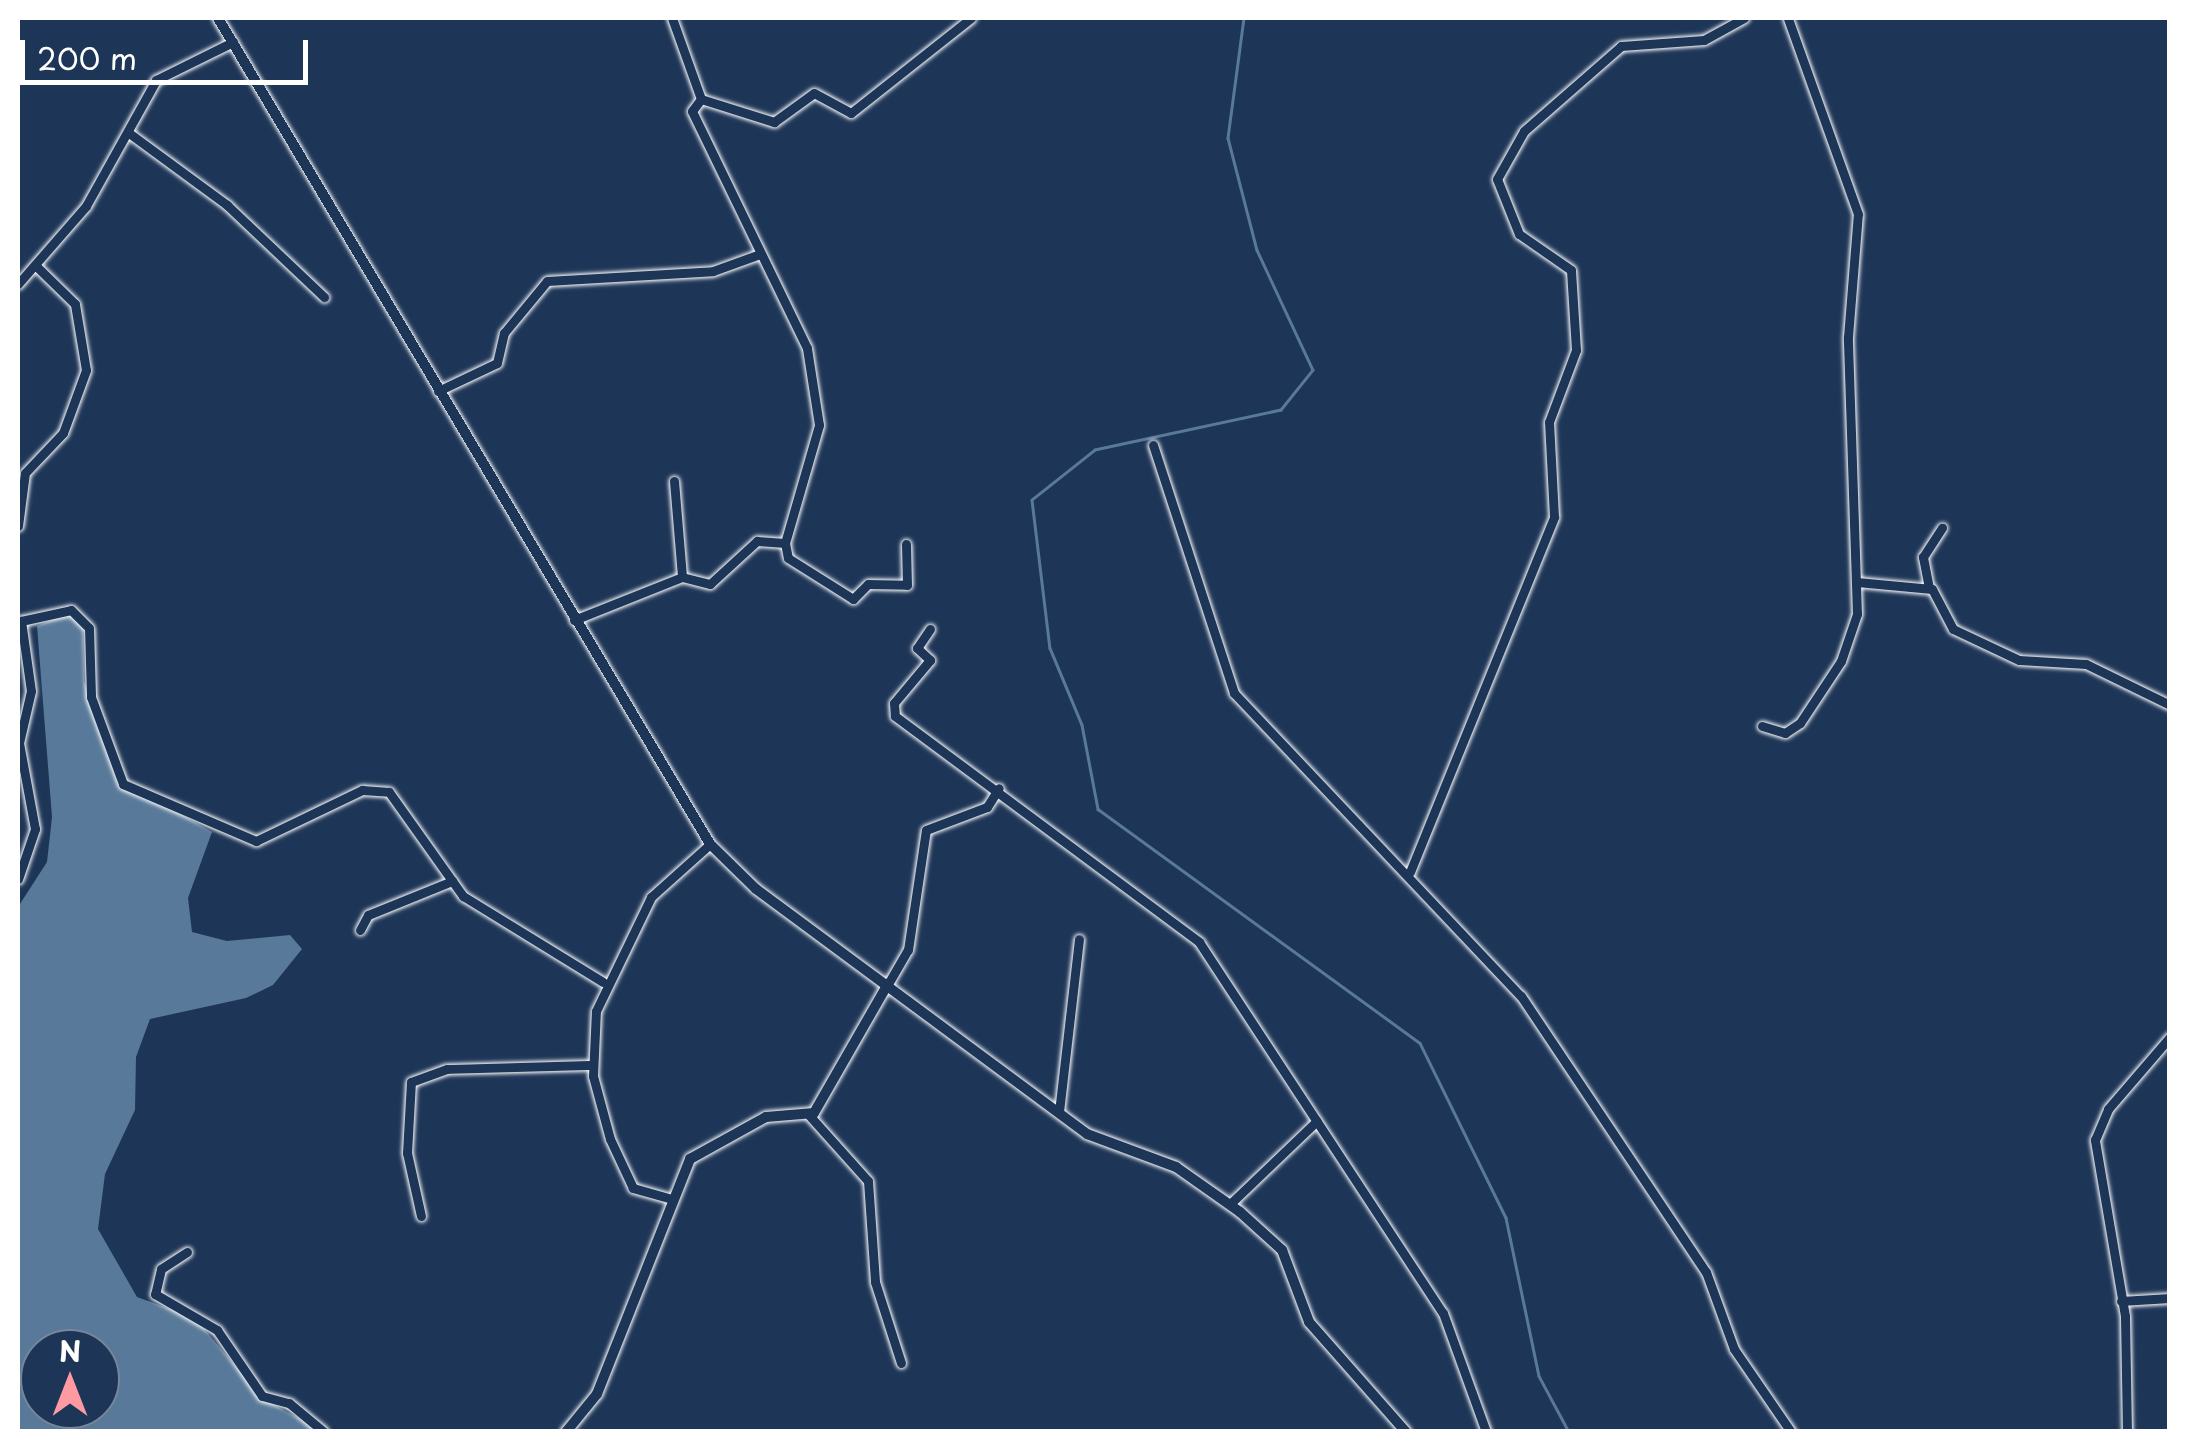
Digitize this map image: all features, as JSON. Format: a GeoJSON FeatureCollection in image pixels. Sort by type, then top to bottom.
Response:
{"type":"FeatureCollection","features":[{"type":"Feature","properties":{"kind":"street"},"geometry":{"type":"LineString","coordinates":[[218,18],[710,844],[756,889],[1059,1112],[1230,1204],[1282,1250],[1304,1315],[1406,1432]]}},
{"type":"Feature","properties":{"kind":"street"},"geometry":{"type":"LineString","coordinates":[[672,18],[701,99],[693,115],[802,334],[819,411],[785,543],[788,558],[853,599],[868,584],[907,585],[906,544]]}},
{"type":"Feature","properties":{"kind":"street"},"geometry":{"type":"LineString","coordinates":[[701,99],[768,122],[814,94],[851,113],[971,18]]}},
{"type":"Feature","properties":{"kind":"street"},"geometry":{"type":"LineString","coordinates":[[1410,872],[1554,517],[1548,422],[1576,350],[1571,270],[1518,234],[1497,179],[1524,132],[1621,46],[1704,40],[1744,18]]}},
{"type":"Feature","properties":{"kind":"street"},"geometry":{"type":"LineString","coordinates":[[1762,726],[1784,733],[1800,723],[1850,644],[1857,582],[1848,337],[1858,214],[1788,18]]}},
{"type":"Feature","properties":{"kind":"street"},"geometry":{"type":"LineString","coordinates":[[18,284],[36,266],[129,133],[161,76],[233,42]]}},
{"type":"Feature","properties":{"kind":"street"},"geometry":{"type":"LineString","coordinates":[[129,133],[228,205],[324,297]]}},
{"type":"Feature","properties":{"kind":"street"},"geometry":{"type":"LineString","coordinates":[[438,391],[497,363],[504,333],[547,282],[713,271],[760,254]]}},
{"type":"Feature","properties":{"kind":"street"},"geometry":{"type":"LineString","coordinates":[[18,526],[25,473],[63,432],[86,370],[75,304],[36,266]]}},
{"type":"Feature","properties":{"kind":"street"},"geometry":{"type":"LineString","coordinates":[[1153,445],[1234,694],[1410,872],[1534,1014],[1697,1257],[1734,1349],[1791,1432]]}},
{"type":"Feature","properties":{"kind":"street"},"geometry":{"type":"LineString","coordinates":[[674,481],[682,577]]}},
{"type":"Feature","properties":{"kind":"street"},"geometry":{"type":"LineString","coordinates":[[1942,528],[1923,557],[1929,588],[1959,632],[2019,660],[2086,664],[2170,705]]}},
{"type":"Feature","properties":{"kind":"street"},"geometry":{"type":"LineString","coordinates":[[574,620],[682,577],[706,586],[752,543],[785,543]]}},
{"type":"Feature","properties":{"kind":"street"},"geometry":{"type":"LineString","coordinates":[[1857,582],[1929,588]]}},
{"type":"Feature","properties":{"kind":"street"},"geometry":{"type":"LineString","coordinates":[[18,879],[35,829],[21,761],[31,690],[21,621],[61,610],[89,628],[92,697],[123,784],[256,841],[362,790],[383,790],[399,800],[452,881],[603,982]]}},
{"type":"Feature","properties":{"kind":"street"},"geometry":{"type":"LineString","coordinates":[[930,629],[918,648],[930,660],[894,703],[895,716],[1186,926],[1442,1312],[1486,1432]]}},
{"type":"Feature","properties":{"kind":"street"},"geometry":{"type":"LineString","coordinates":[[808,1114],[908,950],[926,830],[979,812],[999,788]]}},
{"type":"Feature","properties":{"kind":"street"},"geometry":{"type":"LineString","coordinates":[[672,1199],[627,1180],[592,1065],[603,982],[659,886],[710,844]]}},
{"type":"Feature","properties":{"kind":"street"},"geometry":{"type":"LineString","coordinates":[[360,930],[368,915],[452,881]]}},
{"type":"Feature","properties":{"kind":"street"},"geometry":{"type":"LineString","coordinates":[[1059,1112],[1078,939]]}},
{"type":"Feature","properties":{"kind":"street"},"geometry":{"type":"LineString","coordinates":[[2128,1432],[2121,1301],[2096,1132],[2170,1037]]}},
{"type":"Feature","properties":{"kind":"street"},"geometry":{"type":"LineString","coordinates":[[420,1216],[406,1153],[411,1082],[447,1070],[592,1065]]}},
{"type":"Feature","properties":{"kind":"street"},"geometry":{"type":"LineString","coordinates":[[566,1432],[598,1394],[672,1199],[700,1152],[766,1117],[808,1114]]}},
{"type":"Feature","properties":{"kind":"street"},"geometry":{"type":"LineString","coordinates":[[808,1114],[868,1181],[875,1282],[900,1363]]}},
{"type":"Feature","properties":{"kind":"street"},"geometry":{"type":"LineString","coordinates":[[1230,1204],[1317,1121]]}},
{"type":"Feature","properties":{"kind":"street"},"geometry":{"type":"LineString","coordinates":[[187,1252],[161,1269],[155,1294],[217,1330],[262,1396],[289,1403],[324,1432]]}},
{"type":"Feature","properties":{"kind":"street"},"geometry":{"type":"LineString","coordinates":[[2121,1301],[2170,1298]]}},
{"type":"Feature","properties":{"kind":"water"},"geometry":{"type":"Polygon","coordinates":[[[70,613],[83,624],[84,681],[116,778],[212,832],[188,898],[192,932],[227,941],[290,935],[302,949],[273,985],[246,998],[150,1019],[136,1057],[135,1110],[105,1174],[98,1229],[137,1297],[195,1318],[263,1399],[322,1431],[18,1431],[18,907],[47,862],[52,817],[37,626],[70,613]]]}},
{"type":"Feature","properties":{"kind":"waterway"},"geometry":{"type":"LineString","coordinates":[[1244,18],[1228,138],[1257,250],[1313,370],[1281,410],[1095,450],[1032,500],[1050,648],[1082,725],[1098,809],[1420,1043],[1506,1218],[1539,1376],[1569,1432]]}}]}
